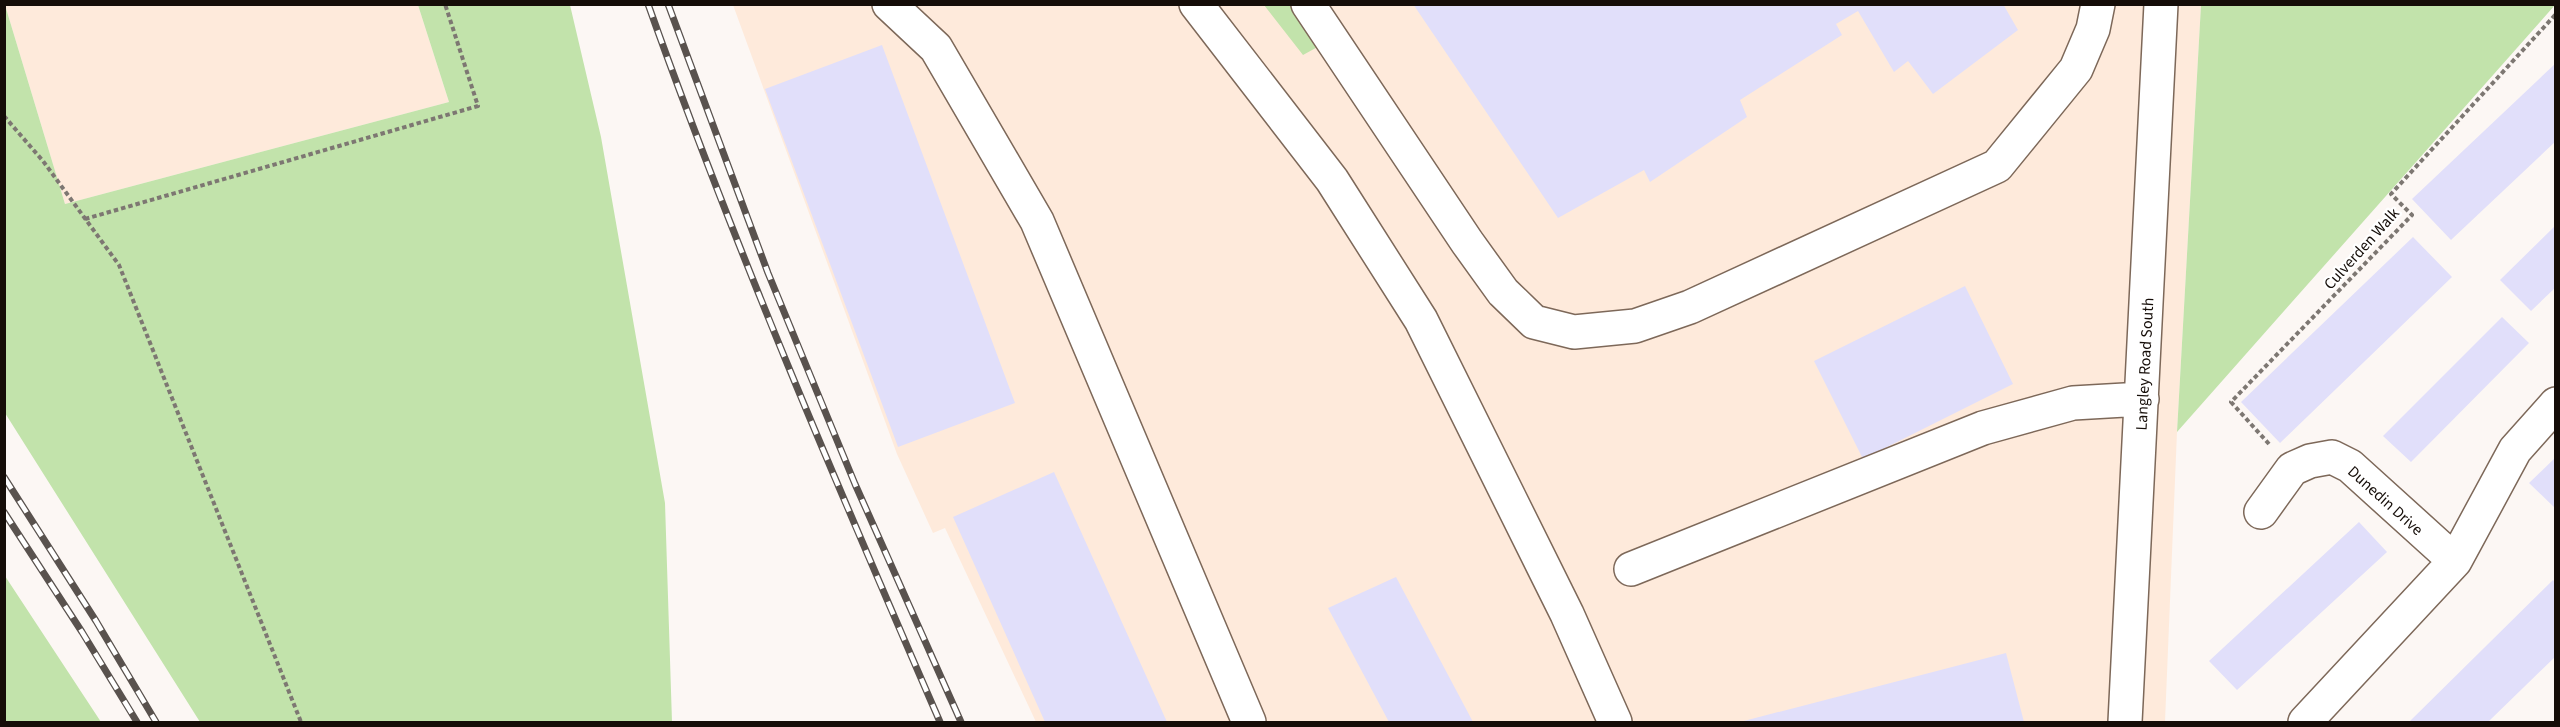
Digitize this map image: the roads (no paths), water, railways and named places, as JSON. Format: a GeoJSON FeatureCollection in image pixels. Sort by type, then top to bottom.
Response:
{"type":"FeatureCollection","features":[{"type":"Feature","properties":{"kind":"street"},"geometry":{"type":"LineString","coordinates":[[889,4],[936,48],[1037,221],[1249,723]]}},
{"type":"Feature","properties":{"kind":"street"},"geometry":{"type":"LineString","coordinates":[[1196,4],[1332,180],[1420,320],[1567,614],[1616,723]]}},
{"type":"Feature","properties":{"kind":"street"},"geometry":{"type":"LineString","coordinates":[[1308,4],[1503,292],[1534,322],[1574,332],[1635,326],[1690,307],[1997,166],[2076,69],[2093,29],[2098,4]]}},
{"type":"Feature","properties":{"kind":"street","name":"Langley Road South"},"geometry":{"type":"LineString","coordinates":[[2125,723],[2161,4]]}},
{"type":"Feature","properties":{"kind":"street"},"geometry":{"type":"LineString","coordinates":[[1631,569],[1983,428],[2073,403],[2142,399]]}},
{"type":"Feature","properties":{"kind":"street"},"geometry":{"type":"LineString","coordinates":[[2305,723],[2455,561],[2515,450],[2556,404]]}},
{"type":"Feature","properties":{"kind":"street","name":"Dunedin Drive"},"geometry":{"type":"LineString","coordinates":[[2261,512],[2292,469],[2310,461],[2332,458],[2350,466],[2455,561]]}},
{"type":"Feature","properties":{"kind":"railway"},"geometry":{"type":"LineString","coordinates":[[648,4],[751,276],[940,722]]}},
{"type":"Feature","properties":{"kind":"railway"},"geometry":{"type":"LineString","coordinates":[[668,4],[768,273],[855,484],[961,722]]}},
{"type":"Feature","properties":{"kind":"railway"},"geometry":{"type":"LineString","coordinates":[[4,477],[96,621],[156,722]]}},
{"type":"Feature","properties":{"kind":"railway"},"geometry":{"type":"LineString","coordinates":[[4,512],[137,722]]}}]}
